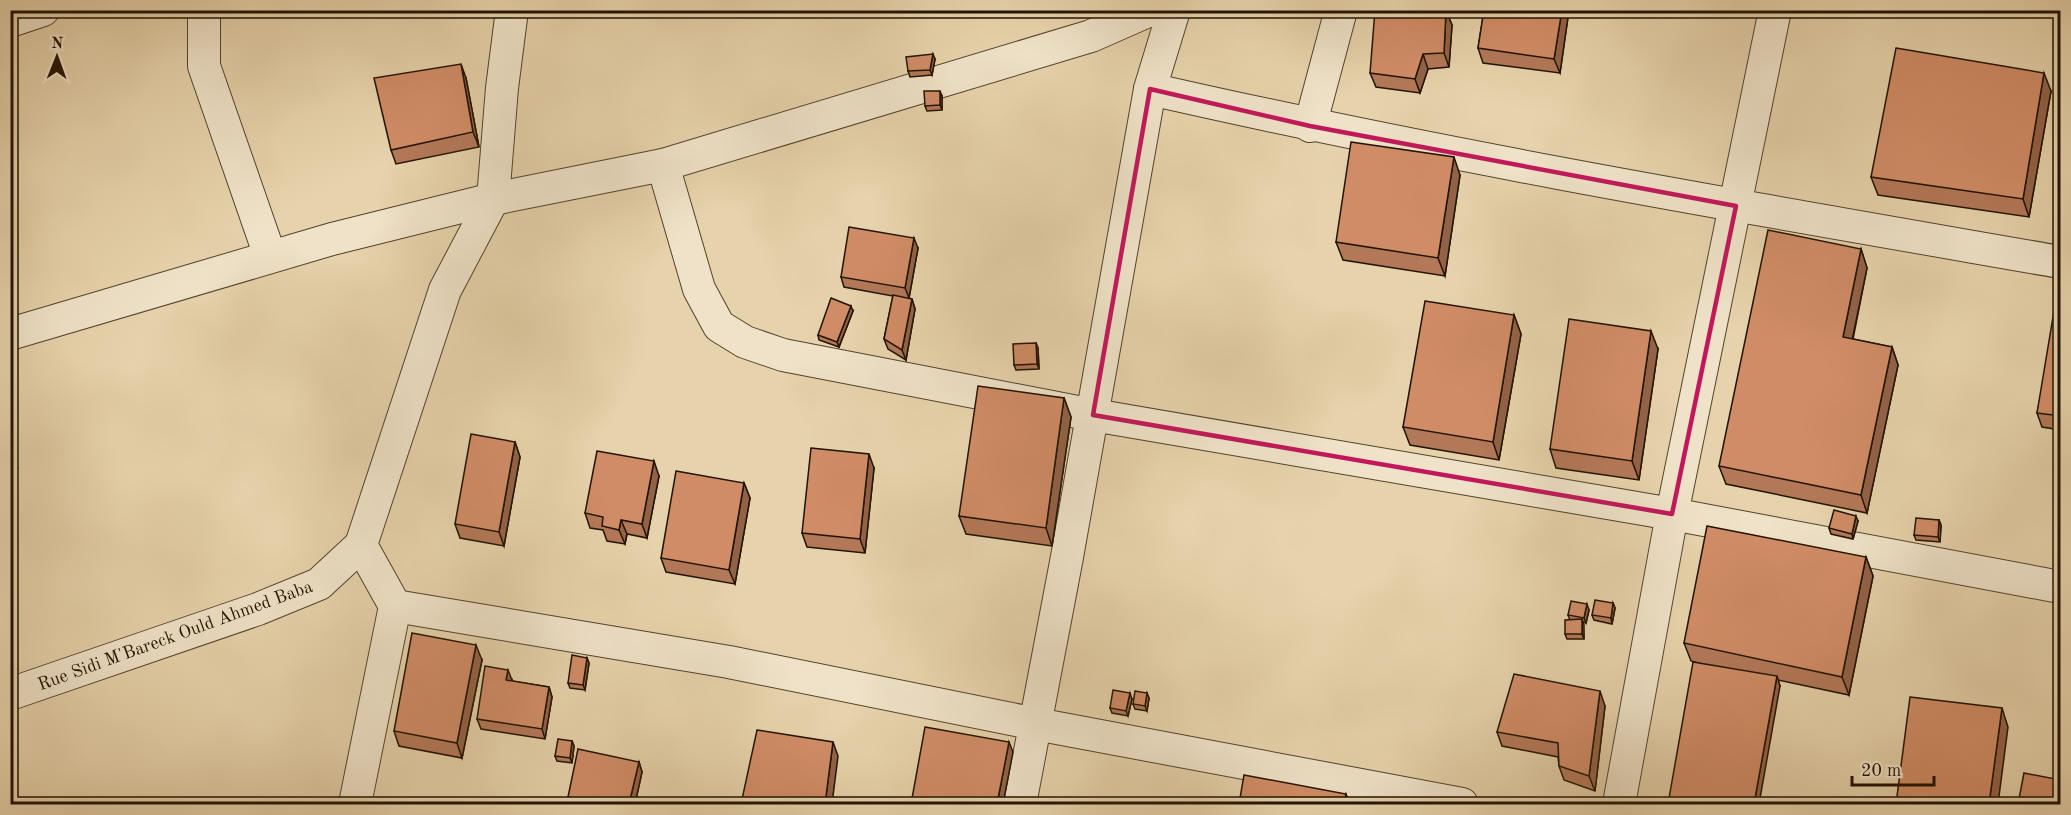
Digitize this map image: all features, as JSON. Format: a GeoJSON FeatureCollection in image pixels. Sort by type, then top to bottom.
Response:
{"type":"FeatureCollection","features":[{"type":"Feature","properties":{"kind":"street"},"geometry":{"type":"LineString","coordinates":[[10,21],[43,10]]}},
{"type":"Feature","properties":{"kind":"street"},"geometry":{"type":"LineString","coordinates":[[204,10],[204,66],[270,256]]}},
{"type":"Feature","properties":{"kind":"street"},"geometry":{"type":"LineString","coordinates":[[355,804],[395,606],[361,545],[445,290],[493,199],[502,88],[512,10]]}},
{"type":"Feature","properties":{"kind":"street"},"geometry":{"type":"LineString","coordinates":[[10,334],[270,256],[493,199],[663,165],[1087,23],[1150,10]]}},
{"type":"Feature","properties":{"kind":"street"},"geometry":{"type":"LineString","coordinates":[[1020,804],[1093,415],[1150,90],[1174,10]]}},
{"type":"Feature","properties":{"kind":"street"},"geometry":{"type":"LineString","coordinates":[[1310,126],[1341,10]]}},
{"type":"Feature","properties":{"kind":"street"},"geometry":{"type":"LineString","coordinates":[[1619,804],[1672,514],[1775,10]]}},
{"type":"Feature","properties":{"kind":"street"},"geometry":{"type":"LineString","coordinates":[[1150,90],[1310,126],[1736,206],[2061,262]]}},
{"type":"Feature","properties":{"kind":"street"},"geometry":{"type":"LineString","coordinates":[[663,165],[699,289],[719,326],[745,342],[783,356],[1093,415],[1672,514],[2061,587]]}},
{"type":"Feature","properties":{"kind":"street","name":"Rue Sidi M'Bareck Ould Ahmed Baba"},"geometry":{"type":"LineString","coordinates":[[10,694],[258,609],[319,584],[361,545]]}},
{"type":"Feature","properties":{"kind":"street"},"geometry":{"type":"LineString","coordinates":[[395,606],[729,662],[1036,724],[1462,804]]}},
{"type":"Feature","properties":{"kind":"highlighted area"},"geometry":{"type":"Polygon","coordinates":[[[1150,89],[1310,126],[1736,206],[1672,514],[1093,415],[1150,89]]]}},
{"type":"Feature","properties":{"kind":"building"},"geometry":{"type":"Polygon","coordinates":[[[1375,10],[1446,11],[1444,53],[1423,54],[1415,79],[1370,73],[1375,10]]]}},
{"type":"Feature","properties":{"kind":"building"},"geometry":{"type":"Polygon","coordinates":[[[1484,10],[1562,10],[1554,59],[1478,48],[1484,10]]]}},
{"type":"Feature","properties":{"kind":"building"},"geometry":{"type":"Polygon","coordinates":[[[1896,48],[2044,73],[2023,199],[1871,177],[1896,48]]]}},
{"type":"Feature","properties":{"kind":"building"},"geometry":{"type":"Polygon","coordinates":[[[933,54],[930,70],[908,71],[906,57],[933,54]]]}},
{"type":"Feature","properties":{"kind":"building"},"geometry":{"type":"Polygon","coordinates":[[[461,64],[473,132],[391,150],[374,78],[461,64]]]}},
{"type":"Feature","properties":{"kind":"building"},"geometry":{"type":"Polygon","coordinates":[[[924,91],[940,91],[940,105],[925,106],[924,91]]]}},
{"type":"Feature","properties":{"kind":"building"},"geometry":{"type":"Polygon","coordinates":[[[1351,142],[1454,157],[1438,258],[1336,242],[1351,142]]]}},
{"type":"Feature","properties":{"kind":"building"},"geometry":{"type":"Polygon","coordinates":[[[849,227],[914,238],[905,288],[841,277],[849,227]]]}},
{"type":"Feature","properties":{"kind":"building"},"geometry":{"type":"Polygon","coordinates":[[[1768,230],[1861,249],[1843,337],[1892,347],[1861,495],[1719,466],[1768,230]]]}},
{"type":"Feature","properties":{"kind":"building"},"geometry":{"type":"Polygon","coordinates":[[[2057,293],[2061,294],[2061,416],[2037,413],[2057,293]]]}},
{"type":"Feature","properties":{"kind":"building"},"geometry":{"type":"Polygon","coordinates":[[[893,295],[912,299],[902,350],[884,339],[893,295]]]}},
{"type":"Feature","properties":{"kind":"building"},"geometry":{"type":"Polygon","coordinates":[[[831,298],[851,306],[837,342],[818,335],[831,298]]]}},
{"type":"Feature","properties":{"kind":"building"},"geometry":{"type":"Polygon","coordinates":[[[1425,301],[1514,315],[1493,442],[1403,427],[1425,301]]]}},
{"type":"Feature","properties":{"kind":"building"},"geometry":{"type":"Polygon","coordinates":[[[1569,319],[1651,331],[1632,461],[1550,449],[1569,319]]]}},
{"type":"Feature","properties":{"kind":"building"},"geometry":{"type":"Polygon","coordinates":[[[1036,343],[1037,364],[1014,365],[1013,344],[1036,343]]]}},
{"type":"Feature","properties":{"kind":"building"},"geometry":{"type":"Polygon","coordinates":[[[978,386],[1064,398],[1046,528],[959,516],[978,386]]]}},
{"type":"Feature","properties":{"kind":"building"},"geometry":{"type":"Polygon","coordinates":[[[471,434],[515,442],[499,532],[455,524],[471,434]]]}},
{"type":"Feature","properties":{"kind":"building"},"geometry":{"type":"Polygon","coordinates":[[[811,448],[869,454],[860,539],[802,533],[811,448]]]}},
{"type":"Feature","properties":{"kind":"building"},"geometry":{"type":"Polygon","coordinates":[[[597,451],[654,461],[642,524],[621,520],[619,530],[602,526],[603,517],[585,513],[597,451]]]}},
{"type":"Feature","properties":{"kind":"building"},"geometry":{"type":"Polygon","coordinates":[[[676,471],[744,483],[729,570],[661,558],[676,471]]]}},
{"type":"Feature","properties":{"kind":"building"},"geometry":{"type":"Polygon","coordinates":[[[1834,510],[1856,516],[1852,534],[1829,528],[1834,510]]]}},
{"type":"Feature","properties":{"kind":"building"},"geometry":{"type":"Polygon","coordinates":[[[1916,518],[1939,520],[1938,537],[1914,535],[1916,518]]]}},
{"type":"Feature","properties":{"kind":"building"},"geometry":{"type":"Polygon","coordinates":[[[1707,526],[1866,557],[1842,677],[1684,643],[1707,526]]]}},
{"type":"Feature","properties":{"kind":"building"},"geometry":{"type":"Polygon","coordinates":[[[1595,600],[1613,603],[1611,618],[1592,615],[1595,600]]]}},
{"type":"Feature","properties":{"kind":"building"},"geometry":{"type":"Polygon","coordinates":[[[1571,601],[1587,604],[1584,618],[1568,615],[1571,601]]]}},
{"type":"Feature","properties":{"kind":"building"},"geometry":{"type":"Polygon","coordinates":[[[1582,619],[1582,634],[1565,634],[1565,620],[1582,619]]]}},
{"type":"Feature","properties":{"kind":"building"},"geometry":{"type":"Polygon","coordinates":[[[412,633],[476,645],[457,743],[394,731],[412,633]]]}},
{"type":"Feature","properties":{"kind":"building"},"geometry":{"type":"Polygon","coordinates":[[[572,655],[587,658],[583,685],[568,683],[572,655]]]}},
{"type":"Feature","properties":{"kind":"building"},"geometry":{"type":"Polygon","coordinates":[[[1693,662],[1777,676],[1754,804],[1668,804],[1693,662]]]}},
{"type":"Feature","properties":{"kind":"building"},"geometry":{"type":"Polygon","coordinates":[[[485,666],[508,670],[506,680],[549,687],[542,729],[477,719],[485,666]]]}},
{"type":"Feature","properties":{"kind":"building"},"geometry":{"type":"Polygon","coordinates":[[[1514,674],[1600,691],[1589,776],[1559,766],[1558,743],[1497,732],[1514,674]]]}},
{"type":"Feature","properties":{"kind":"building"},"geometry":{"type":"Polygon","coordinates":[[[1113,690],[1130,693],[1126,711],[1110,708],[1113,690]]]}},
{"type":"Feature","properties":{"kind":"building"},"geometry":{"type":"Polygon","coordinates":[[[1135,691],[1147,693],[1145,706],[1133,704],[1135,691]]]}},
{"type":"Feature","properties":{"kind":"building"},"geometry":{"type":"Polygon","coordinates":[[[1910,697],[2002,708],[1989,804],[1896,804],[1910,697]]]}},
{"type":"Feature","properties":{"kind":"building"},"geometry":{"type":"Polygon","coordinates":[[[925,727],[1009,742],[997,804],[911,804],[925,727]]]}},
{"type":"Feature","properties":{"kind":"building"},"geometry":{"type":"Polygon","coordinates":[[[757,730],[833,742],[825,804],[741,804],[757,730]]]}},
{"type":"Feature","properties":{"kind":"building"},"geometry":{"type":"Polygon","coordinates":[[[558,739],[572,741],[570,758],[555,756],[558,739]]]}},
{"type":"Feature","properties":{"kind":"building"},"geometry":{"type":"Polygon","coordinates":[[[578,749],[639,762],[629,804],[606,804],[568,797],[578,749]]]}},
{"type":"Feature","properties":{"kind":"building"},"geometry":{"type":"Polygon","coordinates":[[[2024,773],[2061,780],[2061,804],[2018,804],[2024,773]]]}},
{"type":"Feature","properties":{"kind":"building"},"geometry":{"type":"Polygon","coordinates":[[[1244,775],[1346,794],[1344,804],[1239,804],[1244,775]]]}}]}
